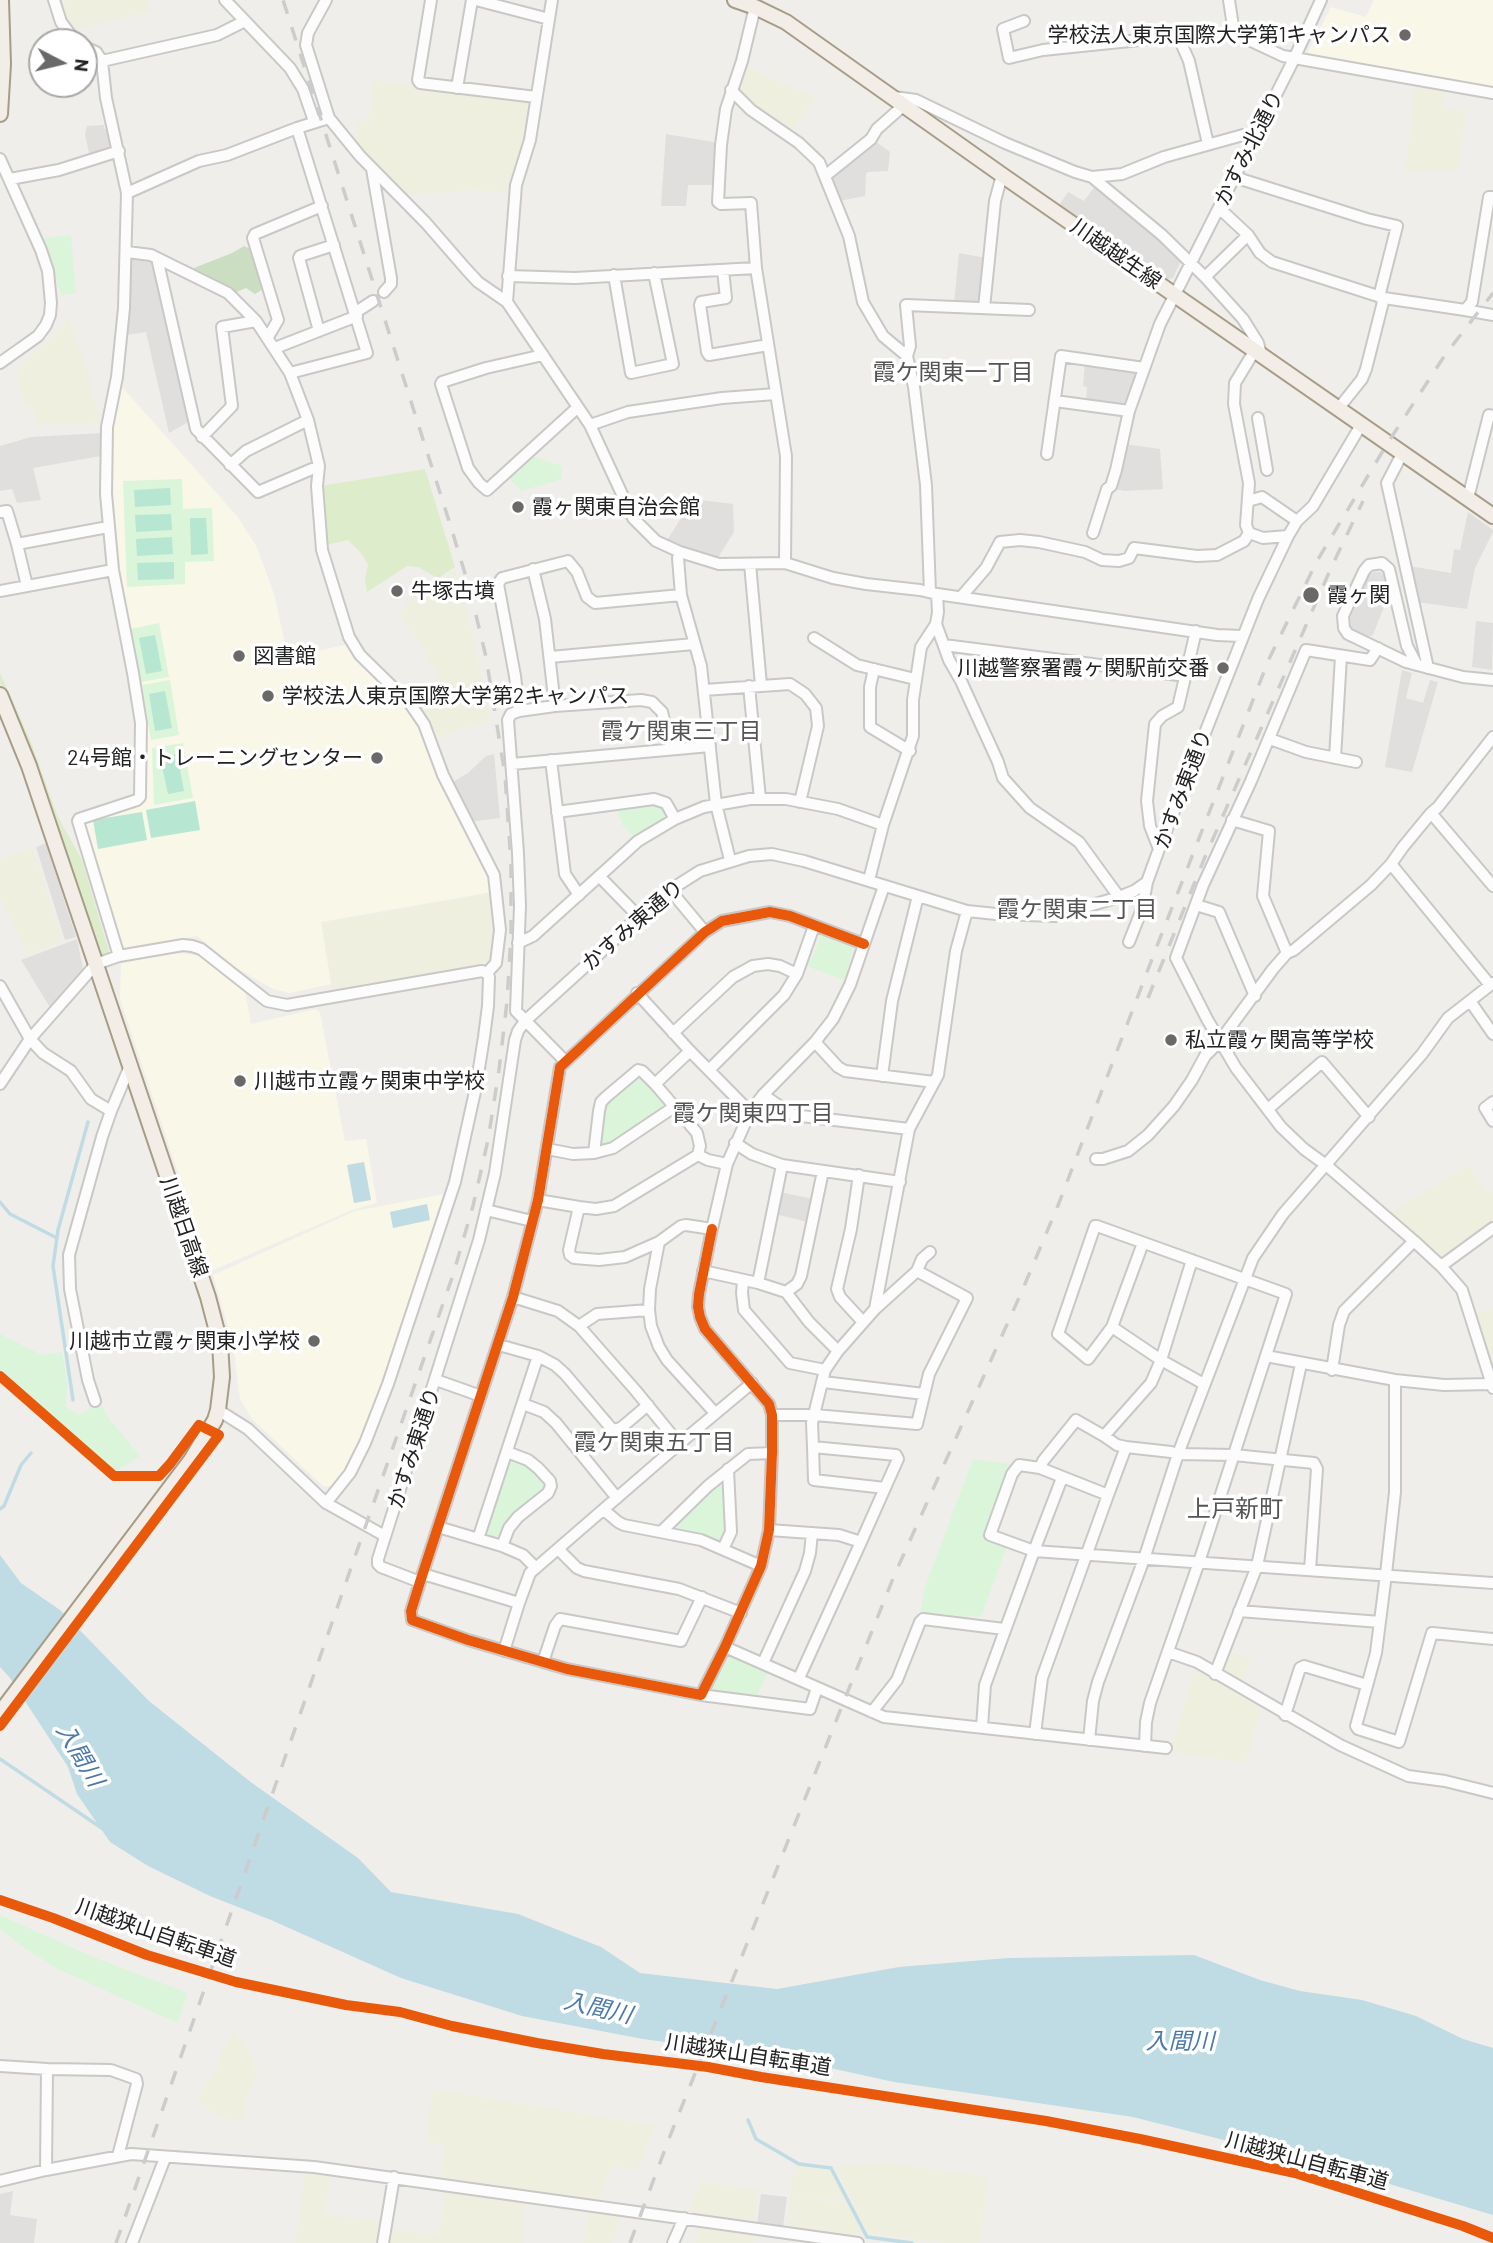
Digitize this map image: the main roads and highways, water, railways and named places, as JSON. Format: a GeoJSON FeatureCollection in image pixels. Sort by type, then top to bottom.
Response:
{"type":"FeatureCollection","features":[{"type":"Feature","properties":{"kind":"main road"},"geometry":{"type":"LineString","coordinates":[[0,114],[3,64],[1,0]]}},
{"type":"Feature","properties":{"kind":"main road","name":"川越越生線"},"geometry":{"type":"LineString","coordinates":[[735,0],[786,22],[1493,516]]}},
{"type":"Feature","properties":{"kind":"main road","name":"川越日高線"},"geometry":{"type":"LineString","coordinates":[[0,695],[29,766],[215,1320],[221,1359],[218,1410],[201,1446],[0,1713]]}},
{"type":"Feature","properties":{"kind":"water"},"geometry":{"type":"Polygon","coordinates":[[[364,1162],[371,1200],[354,1203],[347,1165],[364,1162]]]}},
{"type":"Feature","properties":{"kind":"water"},"geometry":{"type":"Polygon","coordinates":[[[427,1204],[430,1220],[393,1228],[390,1212],[427,1204]]]}},
{"type":"Feature","properties":{"kind":"water","name":"入間川"},"geometry":{"type":"Polygon","coordinates":[[[0,1555],[21,1583],[60,1610],[149,1701],[252,1783],[358,1858],[391,1892],[518,1914],[601,1947],[640,1973],[777,1989],[899,1967],[1008,1958],[1194,1955],[1260,1980],[1300,1991],[1362,2000],[1416,2016],[1463,2039],[1493,2048],[1493,2215],[1346,2171],[1133,2117],[894,2082],[789,2059],[643,2039],[522,2016],[401,1978],[210,1896],[148,1866],[110,1842],[77,1794],[68,1767],[0,1667],[0,1555]]]}},
{"type":"Feature","properties":{"kind":"waterway"},"geometry":{"type":"LineString","coordinates":[[73,1400],[53,1266],[58,1230],[88,1122]]}},
{"type":"Feature","properties":{"kind":"waterway"},"geometry":{"type":"LineString","coordinates":[[0,1202],[10,1214],[57,1238]]}},
{"type":"Feature","properties":{"kind":"waterway"},"geometry":{"type":"LineString","coordinates":[[0,1509],[4,1506],[21,1465],[31,1453]]}},
{"type":"Feature","properties":{"kind":"waterway"},"geometry":{"type":"LineString","coordinates":[[0,1759],[103,1829]]}},
{"type":"Feature","properties":{"kind":"waterway"},"geometry":{"type":"LineString","coordinates":[[748,2120],[756,2139],[799,2164],[831,2168],[867,2237],[912,2243]]}},
{"type":"Feature","properties":{"kind":"railway"},"geometry":{"type":"LineString","coordinates":[[116,2243],[453,1275],[488,1140],[507,1002],[511,864],[505,775],[486,657],[450,524],[283,0]]}},
{"type":"Feature","properties":{"kind":"railway"},"geometry":{"type":"LineString","coordinates":[[630,2243],[670,2136],[894,1576],[1059,1203],[1269,659],[1317,561],[1387,444],[1445,355],[1493,293]]}},
{"type":"Feature","properties":{"kind":"railway"},"geometry":{"type":"LineString","coordinates":[[1148,998],[1205,857],[1363,501]]}},
{"type":"Feature","properties":{"kind":"place","name":"学校法人東京国際大学第1キャンパス"},"geometry":{"type":"Point","coordinates":[1405,35]}},
{"type":"Feature","properties":{"kind":"place","name":"霞ヶ関東自治会館"},"geometry":{"type":"Point","coordinates":[518,507]}},
{"type":"Feature","properties":{"kind":"place","name":"牛塚古墳"},"geometry":{"type":"Point","coordinates":[397,591]}},
{"type":"Feature","properties":{"kind":"place","name":"霞ヶ関"},"geometry":{"type":"Point","coordinates":[1311,595]}},
{"type":"Feature","properties":{"kind":"place","name":"図書館"},"geometry":{"type":"Point","coordinates":[239,656]}},
{"type":"Feature","properties":{"kind":"place","name":"川越警察署霞ヶ関駅前交番"},"geometry":{"type":"Point","coordinates":[1223,668]}},
{"type":"Feature","properties":{"kind":"place","name":"学校法人東京国際大学第2キャンパス"},"geometry":{"type":"Point","coordinates":[268,696]}},
{"type":"Feature","properties":{"kind":"place","name":"24号館・トレーニングセンター"},"geometry":{"type":"Point","coordinates":[377,758]}},
{"type":"Feature","properties":{"kind":"place","name":"私立霞ヶ関高等学校"},"geometry":{"type":"Point","coordinates":[1171,1040]}},
{"type":"Feature","properties":{"kind":"place","name":"川越市立霞ヶ関東中学校"},"geometry":{"type":"Point","coordinates":[240,1081]}},
{"type":"Feature","properties":{"kind":"place","name":"川越市立霞ヶ関東小学校"},"geometry":{"type":"Point","coordinates":[314,1341]}},
{"type":"Feature","properties":{"kind":"district","name":"霞ケ関東一丁目"},"geometry":{"type":"Point","coordinates":[953,372]}},
{"type":"Feature","properties":{"kind":"district","name":"霞ケ関東三丁目"},"geometry":{"type":"Point","coordinates":[681,731]}},
{"type":"Feature","properties":{"kind":"district","name":"霞ケ関東二丁目"},"geometry":{"type":"Point","coordinates":[1077,909]}},
{"type":"Feature","properties":{"kind":"district","name":"霞ケ関東四丁目"},"geometry":{"type":"Point","coordinates":[753,1113]}},
{"type":"Feature","properties":{"kind":"district","name":"霞ケ関東五丁目"},"geometry":{"type":"Point","coordinates":[654,1442]}},
{"type":"Feature","properties":{"kind":"district","name":"上戸新町"},"geometry":{"type":"Point","coordinates":[1235,1509]}}]}
